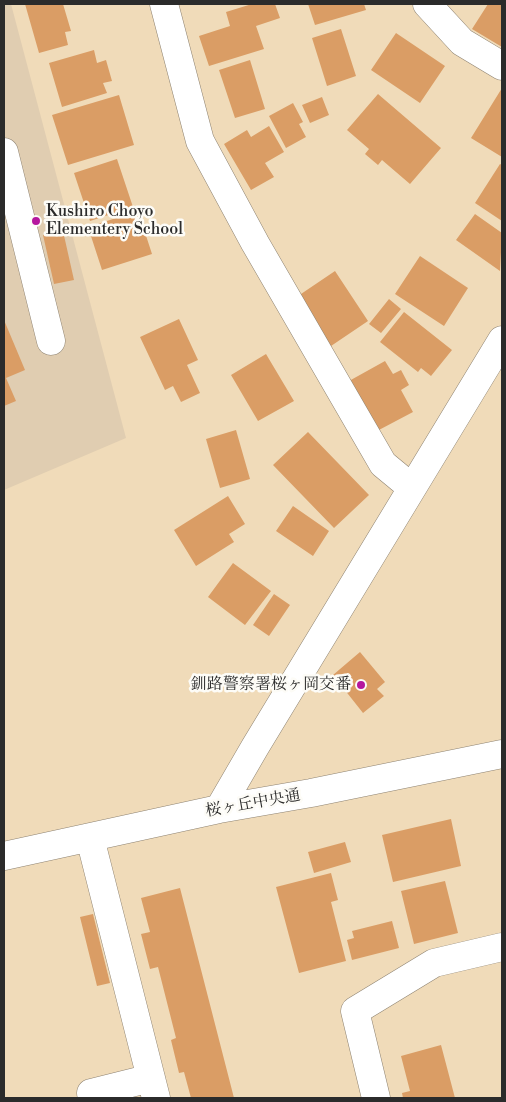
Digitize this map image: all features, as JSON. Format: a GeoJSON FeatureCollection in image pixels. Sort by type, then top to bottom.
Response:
{"type":"FeatureCollection","features":[{"type":"Feature","properties":{"kind":"street"},"geometry":{"type":"LineString","coordinates":[[164,4],[200,141],[255,243],[383,464],[412,488]]}},
{"type":"Feature","properties":{"kind":"street"},"geometry":{"type":"LineString","coordinates":[[427,4],[462,42],[502,66]]}},
{"type":"Feature","properties":{"kind":"street"},"geometry":{"type":"LineString","coordinates":[[4,152],[51,341]]}},
{"type":"Feature","properties":{"kind":"street"},"geometry":{"type":"LineString","coordinates":[[219,809],[502,340]]}},
{"type":"Feature","properties":{"kind":"street","name":"桜ヶ丘中央通"},"geometry":{"type":"LineString","coordinates":[[4,856],[219,809],[310,794],[502,754]]}},
{"type":"Feature","properties":{"kind":"street"},"geometry":{"type":"LineString","coordinates":[[90,838],[153,1088],[92,1093],[93,1098]]}},
{"type":"Feature","properties":{"kind":"street"},"geometry":{"type":"LineString","coordinates":[[376,1098],[355,1011],[434,963],[502,947]]}},
{"type":"Feature","properties":{"kind":"shaded area","name":"Kushiro Choyo Elementery School"},"geometry":{"type":"Polygon","coordinates":[[[4,4],[11,4],[126,438],[4,490],[4,4]]]}},
{"type":"Feature","properties":{"kind":"building"},"geometry":{"type":"Polygon","coordinates":[[[25,4],[63,4],[71,31],[65,32],[68,45],[39,53],[25,4]]]}},
{"type":"Feature","properties":{"kind":"building"},"geometry":{"type":"Polygon","coordinates":[[[252,4],[275,4],[280,18],[256,26],[264,49],[209,66],[199,36],[230,26],[226,12],[252,4]]]}},
{"type":"Feature","properties":{"kind":"building"},"geometry":{"type":"Polygon","coordinates":[[[308,4],[364,4],[366,10],[315,25],[308,4]]]}},
{"type":"Feature","properties":{"kind":"building"},"geometry":{"type":"Polygon","coordinates":[[[488,4],[502,4],[502,47],[472,29],[488,4]]]}},
{"type":"Feature","properties":{"kind":"building"},"geometry":{"type":"Polygon","coordinates":[[[341,29],[356,76],[327,86],[312,38],[341,29]]]}},
{"type":"Feature","properties":{"kind":"building"},"geometry":{"type":"Polygon","coordinates":[[[396,33],[445,66],[420,103],[371,70],[396,33]]]}},
{"type":"Feature","properties":{"kind":"building"},"geometry":{"type":"Polygon","coordinates":[[[94,50],[97,63],[106,60],[112,81],[103,83],[107,93],[62,107],[49,63],[94,50]]]}},
{"type":"Feature","properties":{"kind":"building"},"geometry":{"type":"Polygon","coordinates":[[[250,60],[265,109],[235,118],[219,70],[250,60]]]}},
{"type":"Feature","properties":{"kind":"building"},"geometry":{"type":"Polygon","coordinates":[[[502,88],[502,157],[471,138],[502,88]]]}},
{"type":"Feature","properties":{"kind":"building"},"geometry":{"type":"Polygon","coordinates":[[[378,94],[441,148],[410,184],[382,160],[378,165],[365,154],[369,149],[347,130],[378,94]]]}},
{"type":"Feature","properties":{"kind":"building"},"geometry":{"type":"Polygon","coordinates":[[[119,95],[134,145],[68,165],[52,115],[119,95]]]}},
{"type":"Feature","properties":{"kind":"building"},"geometry":{"type":"Polygon","coordinates":[[[322,97],[329,115],[310,123],[302,105],[322,97]]]}},
{"type":"Feature","properties":{"kind":"building"},"geometry":{"type":"Polygon","coordinates":[[[293,103],[303,122],[299,124],[306,137],[286,148],[269,116],[293,103]]]}},
{"type":"Feature","properties":{"kind":"building"},"geometry":{"type":"Polygon","coordinates":[[[269,126],[284,152],[265,163],[274,177],[251,190],[224,144],[247,130],[251,137],[269,126]]]}},
{"type":"Feature","properties":{"kind":"building"},"geometry":{"type":"Polygon","coordinates":[[[117,159],[133,207],[90,221],[74,173],[117,159]]]}},
{"type":"Feature","properties":{"kind":"building"},"geometry":{"type":"Polygon","coordinates":[[[500,164],[502,165],[502,221],[475,203],[500,164]]]}},
{"type":"Feature","properties":{"kind":"building"},"geometry":{"type":"Polygon","coordinates":[[[138,211],[152,254],[102,270],[88,227],[138,211]]]}},
{"type":"Feature","properties":{"kind":"building"},"geometry":{"type":"Polygon","coordinates":[[[475,214],[502,233],[500,271],[456,240],[475,214]]]}},
{"type":"Feature","properties":{"kind":"building"},"geometry":{"type":"Polygon","coordinates":[[[63,231],[74,280],[54,284],[43,235],[63,231]]]}},
{"type":"Feature","properties":{"kind":"building"},"geometry":{"type":"Polygon","coordinates":[[[420,256],[468,288],[444,326],[395,294],[420,256]]]}},
{"type":"Feature","properties":{"kind":"building"},"geometry":{"type":"Polygon","coordinates":[[[335,271],[368,321],[331,346],[298,296],[335,271]]]}},
{"type":"Feature","properties":{"kind":"building"},"geometry":{"type":"Polygon","coordinates":[[[389,299],[401,309],[381,333],[369,324],[389,299]]]}},
{"type":"Feature","properties":{"kind":"building"},"geometry":{"type":"Polygon","coordinates":[[[404,312],[452,350],[431,376],[421,368],[418,372],[380,342],[404,312]]]}},
{"type":"Feature","properties":{"kind":"building"},"geometry":{"type":"Polygon","coordinates":[[[179,319],[198,360],[187,365],[200,393],[181,402],[173,386],[165,390],[140,337],[179,319]]]}},
{"type":"Feature","properties":{"kind":"building"},"geometry":{"type":"Polygon","coordinates":[[[4,320],[25,370],[6,378],[16,401],[4,406],[4,320]]]}},
{"type":"Feature","properties":{"kind":"building"},"geometry":{"type":"Polygon","coordinates":[[[266,354],[294,401],[258,421],[231,375],[266,354]]]}},
{"type":"Feature","properties":{"kind":"building"},"geometry":{"type":"Polygon","coordinates":[[[385,361],[393,374],[401,370],[409,385],[401,390],[413,412],[377,431],[349,381],[385,361]]]}},
{"type":"Feature","properties":{"kind":"building"},"geometry":{"type":"Polygon","coordinates":[[[236,430],[250,479],[220,488],[206,439],[236,430]]]}},
{"type":"Feature","properties":{"kind":"building"},"geometry":{"type":"Polygon","coordinates":[[[308,432],[369,495],[334,528],[273,465],[308,432]]]}},
{"type":"Feature","properties":{"kind":"building"},"geometry":{"type":"Polygon","coordinates":[[[228,496],[245,524],[229,534],[234,542],[196,566],[174,530],[228,496]]]}},
{"type":"Feature","properties":{"kind":"building"},"geometry":{"type":"Polygon","coordinates":[[[293,506],[329,531],[313,556],[276,531],[293,506]]]}},
{"type":"Feature","properties":{"kind":"building"},"geometry":{"type":"Polygon","coordinates":[[[233,563],[271,591],[245,625],[208,597],[233,563]]]}},
{"type":"Feature","properties":{"kind":"building"},"geometry":{"type":"Polygon","coordinates":[[[274,594],[290,605],[269,636],[253,625],[274,594]]]}},
{"type":"Feature","properties":{"kind":"building","name":"釧路警察署桜ヶ岡交番"},"geometry":{"type":"Polygon","coordinates":[[[360,652],[385,682],[377,689],[384,696],[363,713],[333,675],[360,652]]]}},
{"type":"Feature","properties":{"kind":"building"},"geometry":{"type":"Polygon","coordinates":[[[451,819],[461,866],[393,882],[382,835],[451,819]]]}},
{"type":"Feature","properties":{"kind":"building"},"geometry":{"type":"Polygon","coordinates":[[[345,842],[351,862],[314,873],[308,852],[345,842]]]}},
{"type":"Feature","properties":{"kind":"building"},"geometry":{"type":"Polygon","coordinates":[[[331,873],[338,900],[331,902],[346,961],[299,973],[276,887],[331,873]]]}},
{"type":"Feature","properties":{"kind":"building"},"geometry":{"type":"Polygon","coordinates":[[[445,881],[458,933],[414,944],[401,891],[445,881]]]}},
{"type":"Feature","properties":{"kind":"building"},"geometry":{"type":"Polygon","coordinates":[[[180,888],[234,1098],[191,1098],[184,1072],[179,1073],[171,1040],[176,1038],[158,967],[150,969],[141,934],[150,932],[141,898],[180,888]]]}},
{"type":"Feature","properties":{"kind":"building"},"geometry":{"type":"Polygon","coordinates":[[[93,914],[110,983],[97,986],[80,917],[93,914]]]}},
{"type":"Feature","properties":{"kind":"building"},"geometry":{"type":"Polygon","coordinates":[[[392,921],[399,948],[352,960],[347,940],[354,938],[352,931],[392,921]]]}},
{"type":"Feature","properties":{"kind":"building"},"geometry":{"type":"Polygon","coordinates":[[[441,1045],[455,1098],[403,1098],[402,1093],[410,1091],[401,1056],[441,1045]]]}},
{"type":"Feature","properties":{"kind":"place","name":"Kushiro Choyo Elementery School"},"geometry":{"type":"Point","coordinates":[36,221]}},
{"type":"Feature","properties":{"kind":"place","name":"釧路警察署桜ヶ岡交番"},"geometry":{"type":"Point","coordinates":[361,685]}}]}
